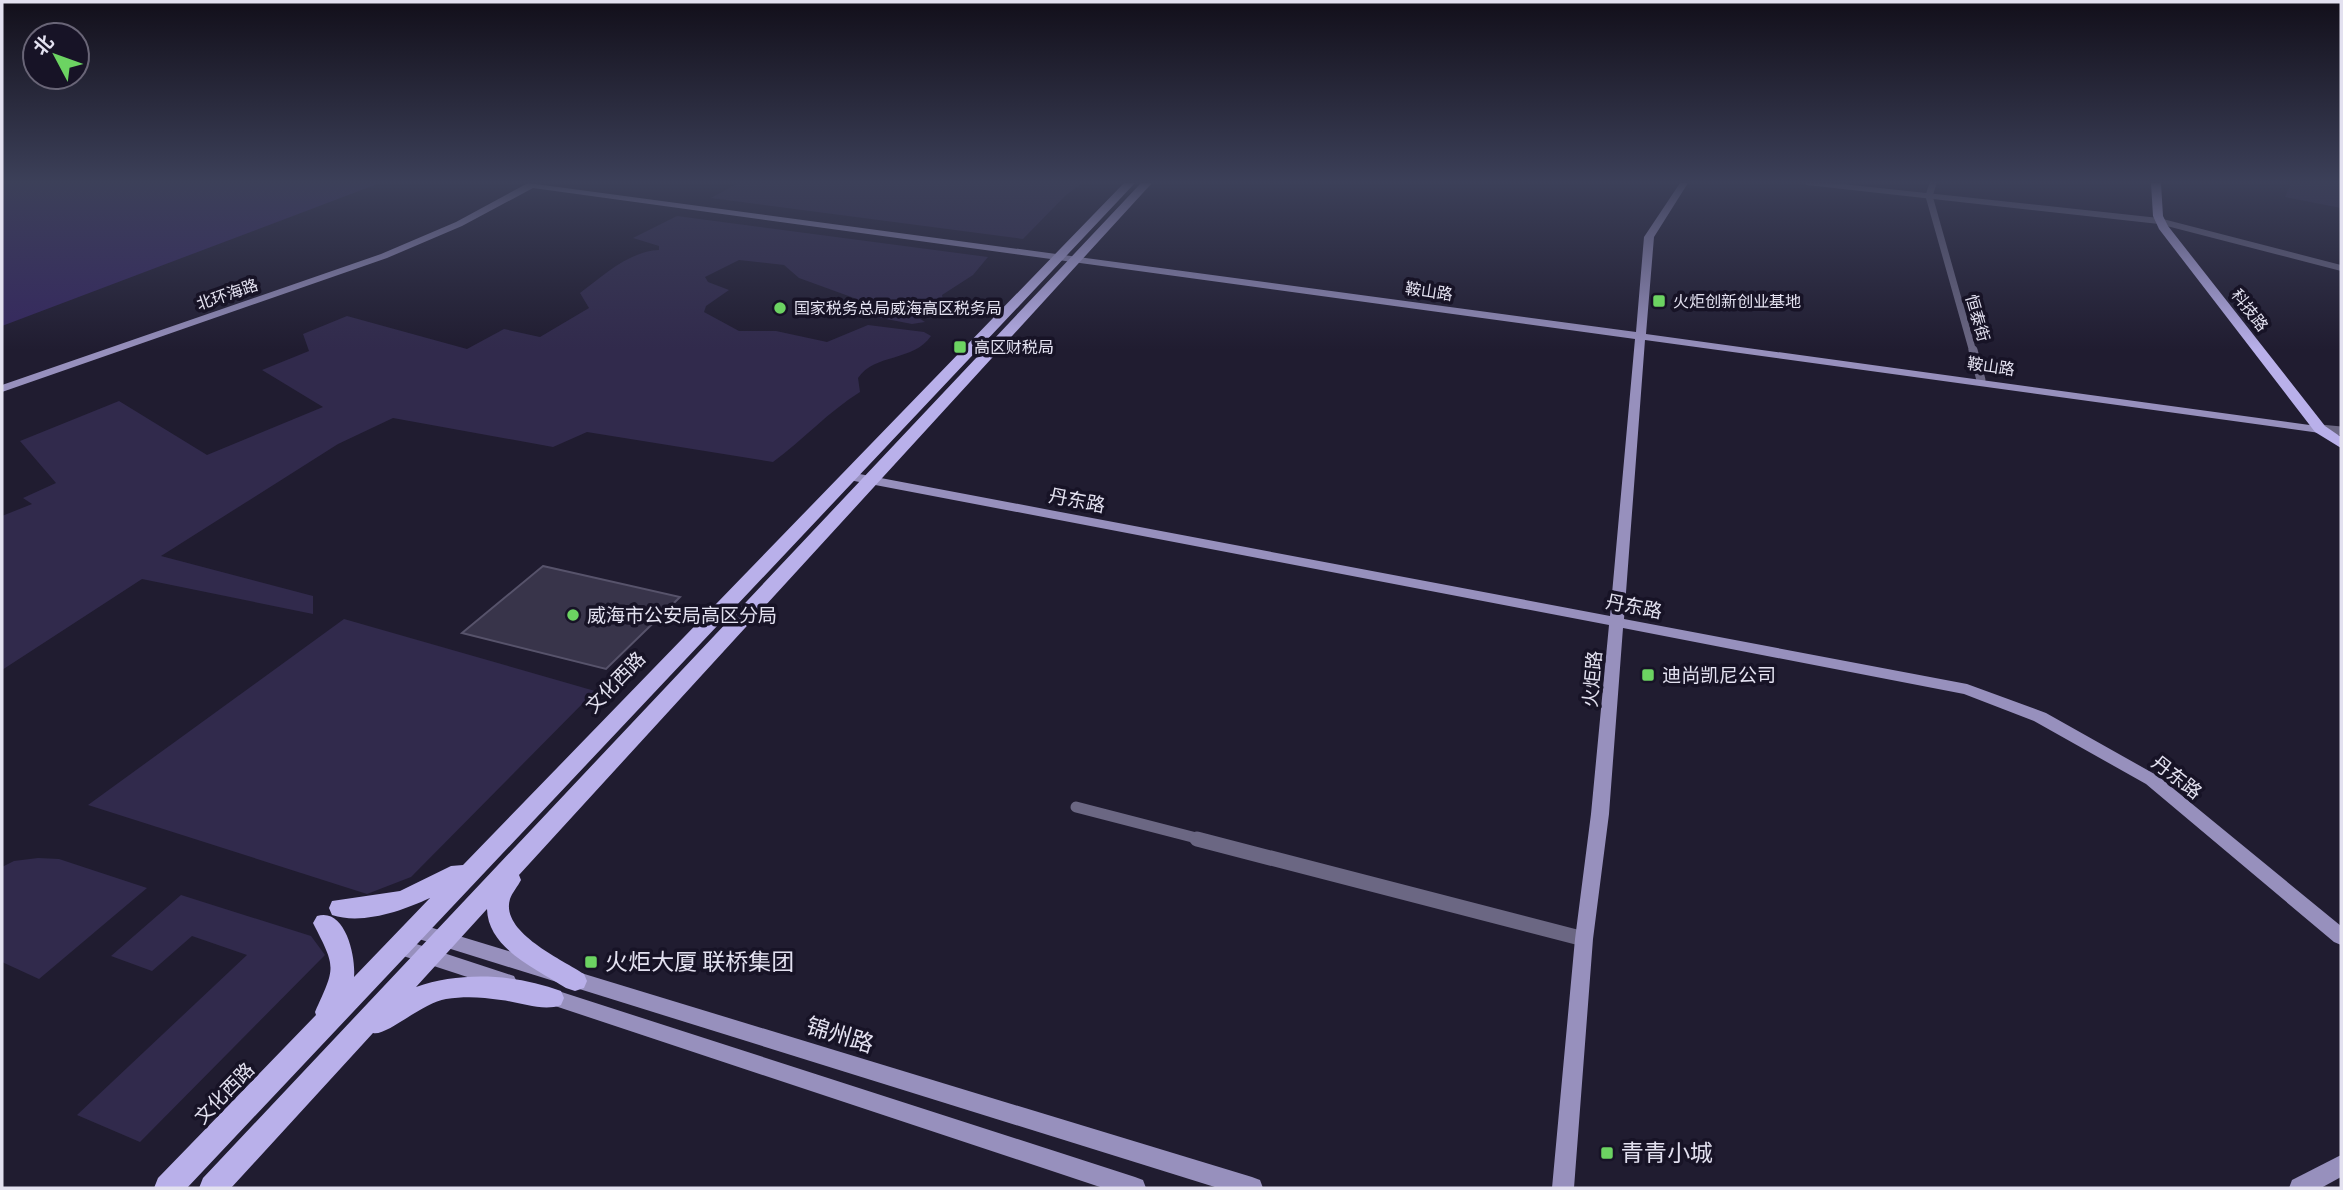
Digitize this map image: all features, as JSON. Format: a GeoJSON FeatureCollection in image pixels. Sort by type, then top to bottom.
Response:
{"type":"FeatureCollection","features":[{"type":"Feature","properties":{"kind":"main road","name":"北环海路"},"geometry":{"type":"LineString","coordinates":[[2,389],[384,256],[425,239]]}},
{"type":"Feature","properties":{"kind":"main road","name":"鞍山路"},"geometry":{"type":"LineString","coordinates":[[926,239],[1980,380],[2320,429]]}},
{"type":"Feature","properties":{"kind":"main road","name":"文化西路"},"geometry":{"type":"LineString","coordinates":[[168,1188],[290,1064],[406,938],[1077,239]]}},
{"type":"Feature","properties":{"kind":"main road"},"geometry":{"type":"LineString","coordinates":[[213,1188],[1097,239]]}},
{"type":"Feature","properties":{"kind":"main road","name":"火炬路"},"geometry":{"type":"LineString","coordinates":[[1563,1188],[1584,939],[1600,814],[1649,239]]}},
{"type":"Feature","properties":{"kind":"main road","name":"科技路"},"geometry":{"type":"LineString","coordinates":[[2173,239],[2320,429],[2341,444]]}},
{"type":"Feature","properties":{"kind":"main road","name":"丹东路"},"geometry":{"type":"LineString","coordinates":[[849,476],[1967,689],[2040,717],[2152,780],[2341,937]]}},
{"type":"Feature","properties":{"kind":"main road"},"geometry":{"type":"LineString","coordinates":[[290,1064],[337,997],[343,979],[341,947],[333,916],[400,901],[427,890],[464,869],[508,832]]}},
{"type":"Feature","properties":{"kind":"main road"},"geometry":{"type":"LineString","coordinates":[[537,841],[498,900],[499,924],[516,943],[575,981]]}},
{"type":"Feature","properties":{"kind":"main road","name":"锦州路"},"geometry":{"type":"LineString","coordinates":[[406,938],[552,998],[1135,1188]]}},
{"type":"Feature","properties":{"kind":"main road","name":"锦州路"},"geometry":{"type":"LineString","coordinates":[[436,949],[575,981],[1252,1188]]}},
{"type":"Feature","properties":{"kind":"main road"},"geometry":{"type":"LineString","coordinates":[[306,1090],[385,1017],[429,990],[474,985],[552,998]]}},
{"type":"Feature","properties":{"kind":"main road"},"geometry":{"type":"LineString","coordinates":[[2301,1188],[2341,1165]]}},
{"type":"Feature","properties":{"kind":"street","name":"恒泰街"},"geometry":{"type":"LineString","coordinates":[[1941,239],[1980,380]]}},
{"type":"Feature","properties":{"kind":"street"},"geometry":{"type":"LineString","coordinates":[[2227,239],[2341,268]]}},
{"type":"Feature","properties":{"kind":"street"},"geometry":{"type":"LineString","coordinates":[[2320,429],[2341,432]]}},
{"type":"Feature","properties":{"kind":"street"},"geometry":{"type":"LineString","coordinates":[[1076,807],[1584,939]]}},
{"type":"Feature","properties":{"kind":"shaded area"},"geometry":{"type":"Polygon","coordinates":[[[2,239],[233,239],[2,326],[2,239]]]}},
{"type":"Feature","properties":{"kind":"shaded area"},"geometry":{"type":"Polygon","coordinates":[[[635,239],[848,239],[988,257],[973,275],[942,295],[943,300],[904,300],[900,306],[925,322],[912,324],[876,317],[854,298],[799,278],[784,265],[739,260],[705,277],[708,282],[729,290],[706,306],[704,312],[739,331],[776,331],[827,342],[868,325],[924,332],[931,336],[914,350],[865,370],[858,378],[860,392],[773,462],[587,432],[553,447],[393,418],[338,444],[161,556],[313,596],[313,614],[142,579],[2,670],[2,516],[32,504],[23,498],[56,483],[20,441],[119,401],[207,455],[323,407],[262,370],[309,351],[303,334],[347,316],[467,349],[504,329],[540,337],[589,308],[580,293],[607,272],[637,255],[659,250],[659,246],[635,239]]]}},
{"type":"Feature","properties":{"kind":"shaded area"},"geometry":{"type":"Polygon","coordinates":[[[344,619],[595,691],[411,877],[367,894],[88,805],[344,619]]]}},
{"type":"Feature","properties":{"kind":"shaded area"},"geometry":{"type":"Polygon","coordinates":[[[59,859],[147,888],[39,979],[2,962],[2,867],[14,861],[59,859]]]}},
{"type":"Feature","properties":{"kind":"shaded area"},"geometry":{"type":"Polygon","coordinates":[[[181,895],[311,936],[325,955],[140,1142],[77,1115],[247,955],[192,936],[152,971],[111,956],[181,895]]]}},
{"type":"Feature","properties":{"kind":"building","name":"威海市公安局高区分局"},"geometry":{"type":"Polygon","coordinates":[[[543,566],[680,597],[606,669],[462,633],[543,566]]]}},
{"type":"Feature","properties":{"kind":"place","name":"火炬创新创业基地"},"geometry":{"type":"Point","coordinates":[1659,301]}},
{"type":"Feature","properties":{"kind":"place","name":"国家税务总局威海高区税务局"},"geometry":{"type":"Point","coordinates":[780,308]}},
{"type":"Feature","properties":{"kind":"place","name":"高区财税局"},"geometry":{"type":"Point","coordinates":[960,347]}},
{"type":"Feature","properties":{"kind":"place","name":"威海市公安局高区分局"},"geometry":{"type":"Point","coordinates":[573,615]}},
{"type":"Feature","properties":{"kind":"place","name":"迪尚凯尼公司"},"geometry":{"type":"Point","coordinates":[1648,675]}},
{"type":"Feature","properties":{"kind":"place","name":"火炬大厦 联桥集团"},"geometry":{"type":"Point","coordinates":[591,962]}},
{"type":"Feature","properties":{"kind":"place","name":"青青小城"},"geometry":{"type":"Point","coordinates":[1607,1153]}}]}
